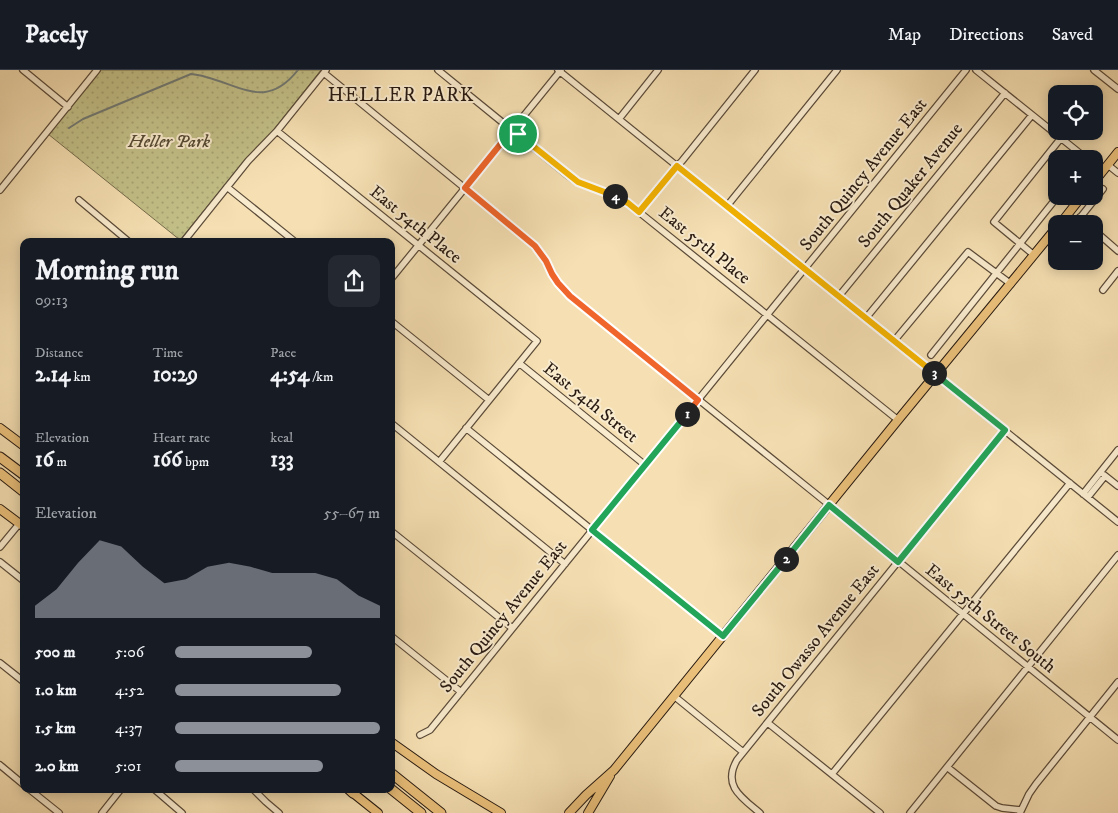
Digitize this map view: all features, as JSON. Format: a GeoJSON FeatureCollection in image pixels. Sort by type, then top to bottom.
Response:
{"type":"FeatureCollection","features":[{"type":"Feature","properties":{"kind":"highway"},"geometry":{"type":"LineString","coordinates":[[0,457],[20,473]]}},
{"type":"Feature","properties":{"kind":"highway"},"geometry":{"type":"LineString","coordinates":[[0,473],[20,489]]}},
{"type":"Feature","properties":{"kind":"highway"},"geometry":{"type":"LineString","coordinates":[[395,776],[441,813]]}},
{"type":"Feature","properties":{"kind":"highway"},"geometry":{"type":"LineString","coordinates":[[395,792],[421,813]]}},
{"type":"Feature","properties":{"kind":"main road"},"geometry":{"type":"LineString","coordinates":[[1103,171],[1118,152]]}},
{"type":"Feature","properties":{"kind":"main road"},"geometry":{"type":"LineString","coordinates":[[1068,215],[1075,205]]}},
{"type":"Feature","properties":{"kind":"main road"},"geometry":{"type":"LineString","coordinates":[[588,813],[614,770],[1048,238]]}},
{"type":"Feature","properties":{"kind":"main road"},"geometry":{"type":"LineString","coordinates":[[0,428],[20,441]]}},
{"type":"Feature","properties":{"kind":"main road"},"geometry":{"type":"LineString","coordinates":[[0,509],[20,524]]}},
{"type":"Feature","properties":{"kind":"main road"},"geometry":{"type":"LineString","coordinates":[[395,745],[436,774],[500,813]]}},
{"type":"Feature","properties":{"kind":"main road"},"geometry":{"type":"LineString","coordinates":[[568,813],[614,770]]}},
{"type":"Feature","properties":{"kind":"main road"},"geometry":{"type":"LineString","coordinates":[[354,793],[378,813]]}},
{"type":"Feature","properties":{"kind":"street"},"geometry":{"type":"LineString","coordinates":[[23,70],[68,106]]}},
{"type":"Feature","properties":{"kind":"street"},"geometry":{"type":"LineString","coordinates":[[0,190],[98,70]]}},
{"type":"Feature","properties":{"kind":"street","name":"East 55th Place"},"geometry":{"type":"LineString","coordinates":[[438,70],[578,182],[616,196],[628,203],[898,420]]}},
{"type":"Feature","properties":{"kind":"street"},"geometry":{"type":"LineString","coordinates":[[395,274],[560,70],[1118,522]]}},
{"type":"Feature","properties":{"kind":"street"},"geometry":{"type":"LineString","coordinates":[[619,119],[658,70]]}},
{"type":"Feature","properties":{"kind":"street"},"geometry":{"type":"LineString","coordinates":[[639,212],[756,70]]}},
{"type":"Feature","properties":{"kind":"street"},"geometry":{"type":"LineString","coordinates":[[727,206],[837,70]]}},
{"type":"Feature","properties":{"kind":"street","name":"South Quincy Avenue East"},"geometry":{"type":"LineString","coordinates":[[420,735],[430,730],[966,70]]}},
{"type":"Feature","properties":{"kind":"street"},"geometry":{"type":"LineString","coordinates":[[976,70],[1048,128]]}},
{"type":"Feature","properties":{"kind":"street"},"geometry":{"type":"LineString","coordinates":[[1094,70],[1118,89]]}},
{"type":"Feature","properties":{"kind":"street"},"geometry":{"type":"LineString","coordinates":[[186,238],[248,161],[277,131],[325,72]]}},
{"type":"Feature","properties":{"kind":"street","name":"East 55th Street South"},"geometry":{"type":"LineString","coordinates":[[325,72],[535,246],[558,283],[570,296],[1118,740]]}},
{"type":"Feature","properties":{"kind":"street","name":"South Quaker Avenue"},"geometry":{"type":"LineString","coordinates":[[839,296],[1004,93]]}},
{"type":"Feature","properties":{"kind":"street"},"geometry":{"type":"LineString","coordinates":[[866,318],[1032,115]]}},
{"type":"Feature","properties":{"kind":"street","name":"East 54th Place"},"geometry":{"type":"LineString","coordinates":[[277,131],[537,341],[519,363]]}},
{"type":"Feature","properties":{"kind":"street"},"geometry":{"type":"LineString","coordinates":[[1034,256],[994,222],[1059,140]]}},
{"type":"Feature","properties":{"kind":"street"},"geometry":{"type":"LineString","coordinates":[[1063,140],[1076,150]]}},
{"type":"Feature","properties":{"kind":"street"},"geometry":{"type":"LineString","coordinates":[[1105,168],[1118,174]]}},
{"type":"Feature","properties":{"kind":"street"},"geometry":{"type":"LineString","coordinates":[[227,187],[290,238]]}},
{"type":"Feature","properties":{"kind":"street"},"geometry":{"type":"LineString","coordinates":[[79,200],[124,238]]}},
{"type":"Feature","properties":{"kind":"street"},"geometry":{"type":"LineString","coordinates":[[931,355],[1051,205]]}},
{"type":"Feature","properties":{"kind":"street"},"geometry":{"type":"LineString","coordinates":[[1083,215],[1090,205]]}},
{"type":"Feature","properties":{"kind":"street"},"geometry":{"type":"LineString","coordinates":[[1070,212],[1073,215]]}},
{"type":"Feature","properties":{"kind":"street"},"geometry":{"type":"LineString","coordinates":[[1103,238],[1118,251]]}},
{"type":"Feature","properties":{"kind":"street"},"geometry":{"type":"LineString","coordinates":[[894,341],[968,252],[1010,284]]}},
{"type":"Feature","properties":{"kind":"street"},"geometry":{"type":"LineString","coordinates":[[1102,290],[1118,271]]}},
{"type":"Feature","properties":{"kind":"street"},"geometry":{"type":"LineString","coordinates":[[395,324],[489,400]]}},
{"type":"Feature","properties":{"kind":"street"},"geometry":{"type":"LineString","coordinates":[[439,462],[519,363]]}},
{"type":"Feature","properties":{"kind":"street","name":"East 54th Street"},"geometry":{"type":"LineString","coordinates":[[519,363],[645,465]]}},
{"type":"Feature","properties":{"kind":"street"},"geometry":{"type":"LineString","coordinates":[[395,426],[565,564]]}},
{"type":"Feature","properties":{"kind":"street"},"geometry":{"type":"LineString","coordinates":[[466,428],[723,636]]}},
{"type":"Feature","properties":{"kind":"street","name":"South Owasso Avenue East"},"geometry":{"type":"LineString","coordinates":[[760,813],[737,793],[732,781],[734,766],[743,752],[1005,430]]}},
{"type":"Feature","properties":{"kind":"street"},"geometry":{"type":"LineString","coordinates":[[1085,496],[1103,474],[1118,450]]}},
{"type":"Feature","properties":{"kind":"street"},"geometry":{"type":"LineString","coordinates":[[1103,474],[1118,486]]}},
{"type":"Feature","properties":{"kind":"street"},"geometry":{"type":"LineString","coordinates":[[832,774],[1070,482]]}},
{"type":"Feature","properties":{"kind":"street"},"geometry":{"type":"LineString","coordinates":[[0,547],[20,527]]}},
{"type":"Feature","properties":{"kind":"street"},"geometry":{"type":"LineString","coordinates":[[395,534],[512,628]]}},
{"type":"Feature","properties":{"kind":"street"},"geometry":{"type":"LineString","coordinates":[[910,813],[1118,555]]}},
{"type":"Feature","properties":{"kind":"street"},"geometry":{"type":"LineString","coordinates":[[0,562],[20,578]]}},
{"type":"Feature","properties":{"kind":"street"},"geometry":{"type":"LineString","coordinates":[[395,639],[461,692]]}},
{"type":"Feature","properties":{"kind":"street"},"geometry":{"type":"LineString","coordinates":[[0,663],[20,679]]}},
{"type":"Feature","properties":{"kind":"street"},"geometry":{"type":"LineString","coordinates":[[947,767],[996,806],[1020,812],[1036,784],[1118,682]]}},
{"type":"Feature","properties":{"kind":"street"},"geometry":{"type":"LineString","coordinates":[[674,696],[743,752]]}},
{"type":"Feature","properties":{"kind":"street"},"geometry":{"type":"LineString","coordinates":[[768,723],[880,813]]}},
{"type":"Feature","properties":{"kind":"street"},"geometry":{"type":"LineString","coordinates":[[0,765],[20,782]]}},
{"type":"Feature","properties":{"kind":"street"},"geometry":{"type":"LineString","coordinates":[[34,793],[59,813]]}},
{"type":"Feature","properties":{"kind":"street"},"geometry":{"type":"LineString","coordinates":[[102,813],[118,793]]}},
{"type":"Feature","properties":{"kind":"street"},"geometry":{"type":"LineString","coordinates":[[159,793],[182,813]]}},
{"type":"Feature","properties":{"kind":"street"},"geometry":{"type":"LineString","coordinates":[[257,793],[279,813]]}},
{"type":"Feature","properties":{"kind":"green space","name":"Heller Park"},"geometry":{"type":"Polygon","coordinates":[[[101,70],[321,70],[267,138],[248,156],[182,238],[178,238],[48,134],[101,70]]]}},
{"type":"Feature","properties":{"kind":"waterway"},"geometry":{"type":"LineString","coordinates":[[69,128],[83,119],[191,74],[204,76],[255,92],[265,92],[276,89],[287,82],[298,70]]}},
{"type":"Feature","properties":{"kind":"district","name":"HELLER PARK"},"geometry":{"type":"Point","coordinates":[401,94]}},
{"type":"Feature","properties":{"kind":"route"},"geometry":{"type":"LineString","coordinates":[[512,130],[518,134],[578,182],[616,196],[639,212],[677,166],[1005,430],[898,562],[829,505],[723,636],[592,530],[698,400],[570,296],[558,283],[535,246],[465,188],[512,130]]}}]}
